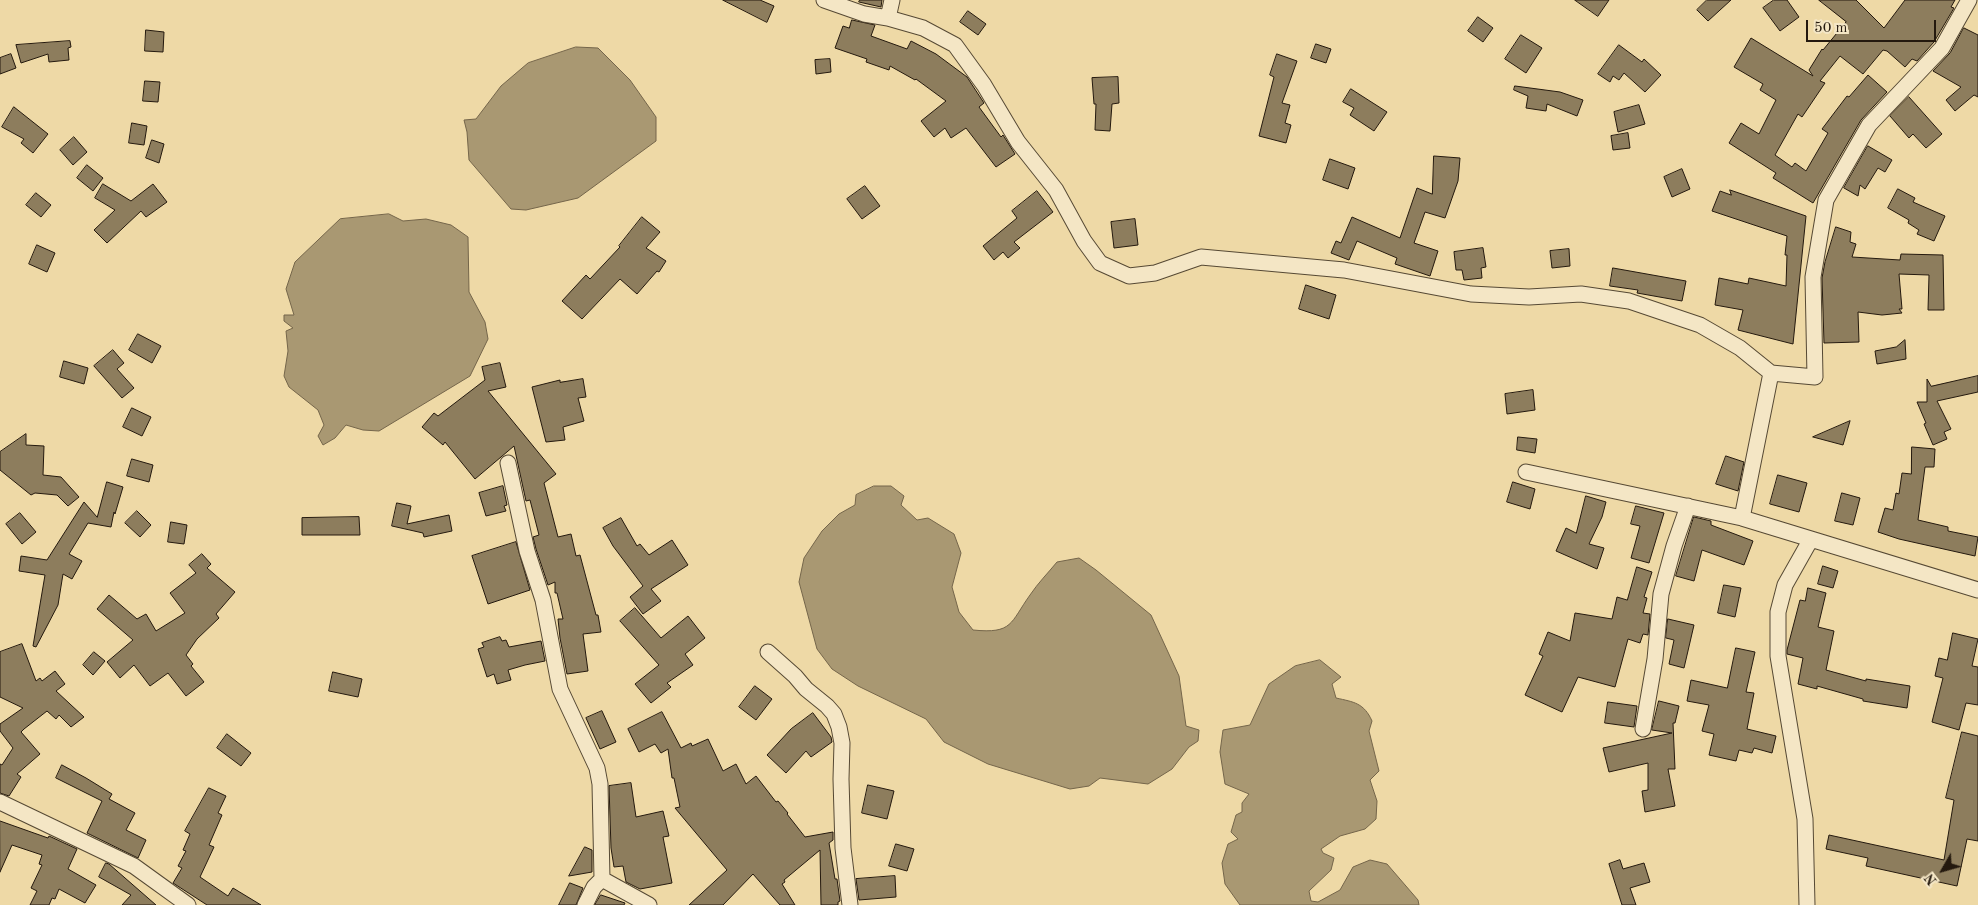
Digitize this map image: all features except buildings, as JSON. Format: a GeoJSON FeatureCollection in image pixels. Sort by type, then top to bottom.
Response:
{"type":"FeatureCollection","features":[{"type":"Feature","properties":{"kind":"street"},"geometry":{"type":"LineString","coordinates":[[824,0],[864,14],[888,18],[923,28],[955,45],[984,84],[1018,142],[1056,190],[1084,241],[1100,263],[1129,276],[1155,274],[1201,257],[1344,270],[1471,294],[1530,297],[1581,294],[1629,301],[1700,325],[1740,348],[1771,373],[1815,377],[1813,277],[1826,200],[1869,126],[1942,48],[1969,0]]}},
{"type":"Feature","properties":{"kind":"street"},"geometry":{"type":"LineString","coordinates":[[888,18],[892,0]]}},
{"type":"Feature","properties":{"kind":"street"},"geometry":{"type":"LineString","coordinates":[[1742,518],[1771,373]]}},
{"type":"Feature","properties":{"kind":"street"},"geometry":{"type":"LineString","coordinates":[[508,463],[527,550],[543,600],[560,689],[598,768],[602,879],[594,887],[585,905]]}},
{"type":"Feature","properties":{"kind":"street"},"geometry":{"type":"LineString","coordinates":[[1526,472],[1742,518],[1978,590]]}},
{"type":"Feature","properties":{"kind":"street"},"geometry":{"type":"LineString","coordinates":[[1642,729],[1655,659],[1661,594],[1674,546],[1688,506]]}},
{"type":"Feature","properties":{"kind":"street"},"geometry":{"type":"LineString","coordinates":[[1807,905],[1805,819],[1778,656],[1778,612],[1785,585],[1811,539]]}},
{"type":"Feature","properties":{"kind":"street"},"geometry":{"type":"LineString","coordinates":[[768,652],[795,676],[806,689],[827,706],[834,714],[839,727],[842,743],[844,848],[850,905]]}},
{"type":"Feature","properties":{"kind":"street"},"geometry":{"type":"LineString","coordinates":[[0,802],[134,866],[188,905]]}},
{"type":"Feature","properties":{"kind":"street"},"geometry":{"type":"LineString","coordinates":[[602,879],[649,905]]}},
{"type":"Feature","properties":{"kind":"shaded area"},"geometry":{"type":"Polygon","coordinates":[[[576,47],[598,48],[630,80],[656,117],[656,141],[578,198],[526,210],[511,209],[469,160],[464,120],[476,119],[501,86],[528,63],[576,47]]]}},
{"type":"Feature","properties":{"kind":"shaded area"},"geometry":{"type":"Polygon","coordinates":[[[389,214],[403,221],[426,219],[451,225],[468,237],[469,292],[485,322],[488,339],[470,376],[379,431],[363,430],[346,425],[335,438],[323,445],[318,436],[324,425],[318,410],[289,387],[284,376],[288,351],[286,331],[293,328],[284,321],[284,315],[294,315],[286,289],[295,262],[340,219],[389,214]]]}},
{"type":"Feature","properties":{"kind":"shaded area"},"geometry":{"type":"Polygon","coordinates":[[[874,486],[891,486],[904,496],[901,505],[917,520],[928,518],[954,534],[961,553],[952,587],[959,612],[973,630],[996,630],[1009,624],[1036,586],[1057,562],[1079,558],[1096,570],[1151,615],[1179,676],[1186,726],[1199,730],[1198,741],[1189,747],[1172,769],[1148,784],[1100,778],[1089,786],[1070,789],[988,764],[944,742],[926,719],[858,686],[832,669],[817,649],[799,582],[804,558],[822,531],[839,514],[855,505],[856,495],[874,486]]]}},
{"type":"Feature","properties":{"kind":"shaded area"},"geometry":{"type":"Polygon","coordinates":[[[1320,660],[1341,677],[1332,684],[1336,698],[1358,704],[1369,715],[1372,721],[1369,731],[1379,771],[1370,780],[1377,801],[1376,819],[1365,829],[1340,836],[1321,849],[1323,853],[1334,858],[1331,870],[1309,891],[1311,901],[1318,902],[1340,890],[1353,867],[1370,860],[1387,864],[1418,900],[1419,905],[1240,905],[1225,884],[1222,863],[1228,844],[1238,839],[1231,832],[1236,815],[1242,812],[1242,803],[1249,794],[1225,784],[1220,752],[1223,730],[1250,725],[1269,684],[1295,666],[1320,660]]]}}]}
